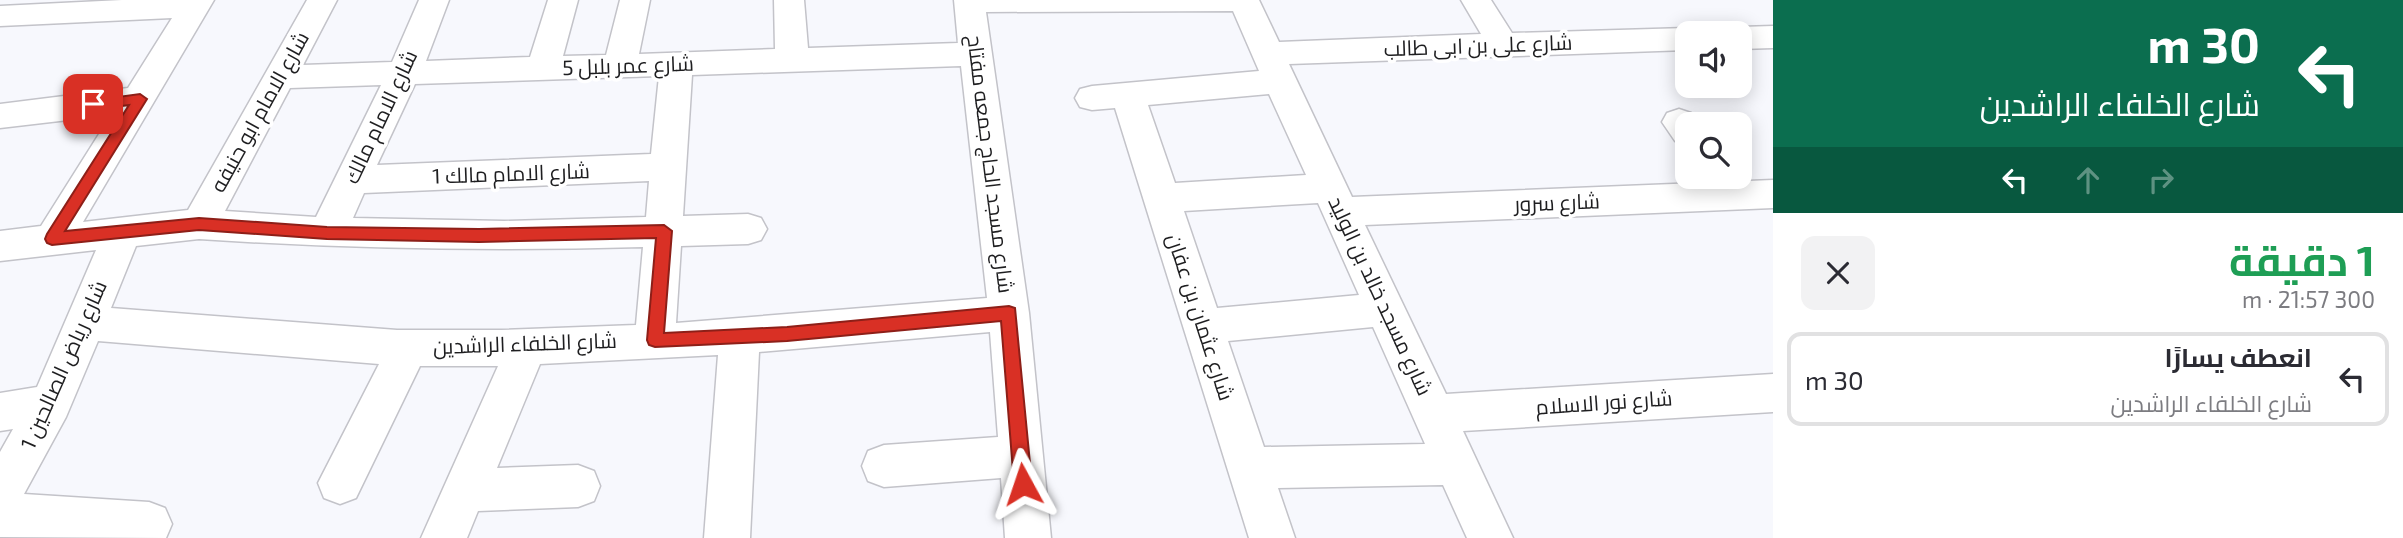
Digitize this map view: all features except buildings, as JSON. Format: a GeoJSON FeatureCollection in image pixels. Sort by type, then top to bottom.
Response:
{"type":"FeatureCollection","features":[{"type":"Feature","properties":{"kind":"street","name":"شارع الامام ابو حنيفه"},"geometry":{"type":"LineString","coordinates":[[199,224],[322,0]]}},
{"type":"Feature","properties":{"kind":"street","name":"شارع الامام مالك"},"geometry":{"type":"LineString","coordinates":[[327,233],[405,71],[434,0]]}},
{"type":"Feature","properties":{"kind":"street"},"geometry":{"type":"LineString","coordinates":[[543,69],[563,0]]}},
{"type":"Feature","properties":{"kind":"street"},"geometry":{"type":"LineString","coordinates":[[621,66],[635,0]]}},
{"type":"Feature","properties":{"kind":"street"},"geometry":{"type":"LineString","coordinates":[[789,0],[792,61]]}},
{"type":"Feature","properties":{"kind":"street"},"geometry":{"type":"LineString","coordinates":[[970,1],[1244,0]]}},
{"type":"Feature","properties":{"kind":"street","name":"شارع مسجد خالد بن الوليد"},"geometry":{"type":"LineString","coordinates":[[1244,0],[1490,538]]}},
{"type":"Feature","properties":{"kind":"street"},"geometry":{"type":"LineString","coordinates":[[1476,0],[1503,44]]}},
{"type":"Feature","properties":{"kind":"street","name":"شارع مسجد الحاج جمعه مفتاح"},"geometry":{"type":"LineString","coordinates":[[970,1],[1009,313],[1028,538]]}},
{"type":"Feature","properties":{"kind":"street"},"geometry":{"type":"LineString","coordinates":[[0,16],[198,3]]}},
{"type":"Feature","properties":{"kind":"street"},"geometry":{"type":"LineString","coordinates":[[52,239],[198,3]]}},
{"type":"Feature","properties":{"kind":"street"},"geometry":{"type":"LineString","coordinates":[[1752,38],[1773,37]]}},
{"type":"Feature","properties":{"kind":"street","name":"شارع على بن ابى طالب"},"geometry":{"type":"LineString","coordinates":[[1274,67],[1503,44],[1675,39]]}},
{"type":"Feature","properties":{"kind":"street","name":"شارع عمر بلبل 5"},"geometry":{"type":"LineString","coordinates":[[280,77],[976,54]]}},
{"type":"Feature","properties":{"kind":"street"},"geometry":{"type":"LineString","coordinates":[[655,340],[676,64]]}},
{"type":"Feature","properties":{"kind":"street","name":"شارع عثمان بن عفان"},"geometry":{"type":"LineString","coordinates":[[1272,538],[1161,198],[1110,97],[1274,67]]}},
{"type":"Feature","properties":{"kind":"street"},"geometry":{"type":"LineString","coordinates":[[0,116],[140,99]]}},
{"type":"Feature","properties":{"kind":"street","name":"شارع الامام مالك 1"},"geometry":{"type":"LineString","coordinates":[[352,180],[670,167]]}},
{"type":"Feature","properties":{"kind":"street","name":"شارع سرور"},"geometry":{"type":"LineString","coordinates":[[1161,198],[1336,200],[1675,188]]}},
{"type":"Feature","properties":{"kind":"street","name":"شارع سرور"},"geometry":{"type":"LineString","coordinates":[[1744,189],[1773,194]]}},
{"type":"Feature","properties":{"kind":"street"},"geometry":{"type":"LineString","coordinates":[[0,246],[199,224],[327,233],[505,236],[748,229]]}},
{"type":"Feature","properties":{"kind":"street","name":"شارع رياض الصالحين 1"},"geometry":{"type":"LineString","coordinates":[[0,494],[51,404],[122,232]]}},
{"type":"Feature","properties":{"kind":"street"},"geometry":{"type":"LineString","coordinates":[[1203,326],[1386,309]]}},
{"type":"Feature","properties":{"kind":"street","name":"شارع الخلفاء الراشدين"},"geometry":{"type":"LineString","coordinates":[[83,323],[356,345],[527,347],[740,336],[1009,313]]}},
{"type":"Feature","properties":{"kind":"street"},"geometry":{"type":"LineString","coordinates":[[727,538],[740,336]]}},
{"type":"Feature","properties":{"kind":"street"},"geometry":{"type":"LineString","coordinates":[[340,483],[409,347]]}},
{"type":"Feature","properties":{"kind":"street"},"geometry":{"type":"LineString","coordinates":[[444,538],[527,347]]}},
{"type":"Feature","properties":{"kind":"street","name":"شارع نور الاسلام"},"geometry":{"type":"LineString","coordinates":[[1435,414],[1773,393]]}},
{"type":"Feature","properties":{"kind":"street"},"geometry":{"type":"LineString","coordinates":[[0,412],[51,404]]}},
{"type":"Feature","properties":{"kind":"street"},"geometry":{"type":"LineString","coordinates":[[884,466],[1021,456]]}},
{"type":"Feature","properties":{"kind":"street"},"geometry":{"type":"LineString","coordinates":[[1249,468],[1457,464]]}},
{"type":"Feature","properties":{"kind":"street"},"geometry":{"type":"LineString","coordinates":[[465,490],[578,486]]}},
{"type":"Feature","properties":{"kind":"street"},"geometry":{"type":"LineString","coordinates":[[0,514],[149,524]]}},
{"type":"Feature","properties":{"kind":"route"},"geometry":{"type":"LineString","coordinates":[[93,104],[140,99],[52,239],[199,224],[327,233],[479,236],[664,231],[655,340],[787,334],[1009,313],[1023,484]]}}]}
